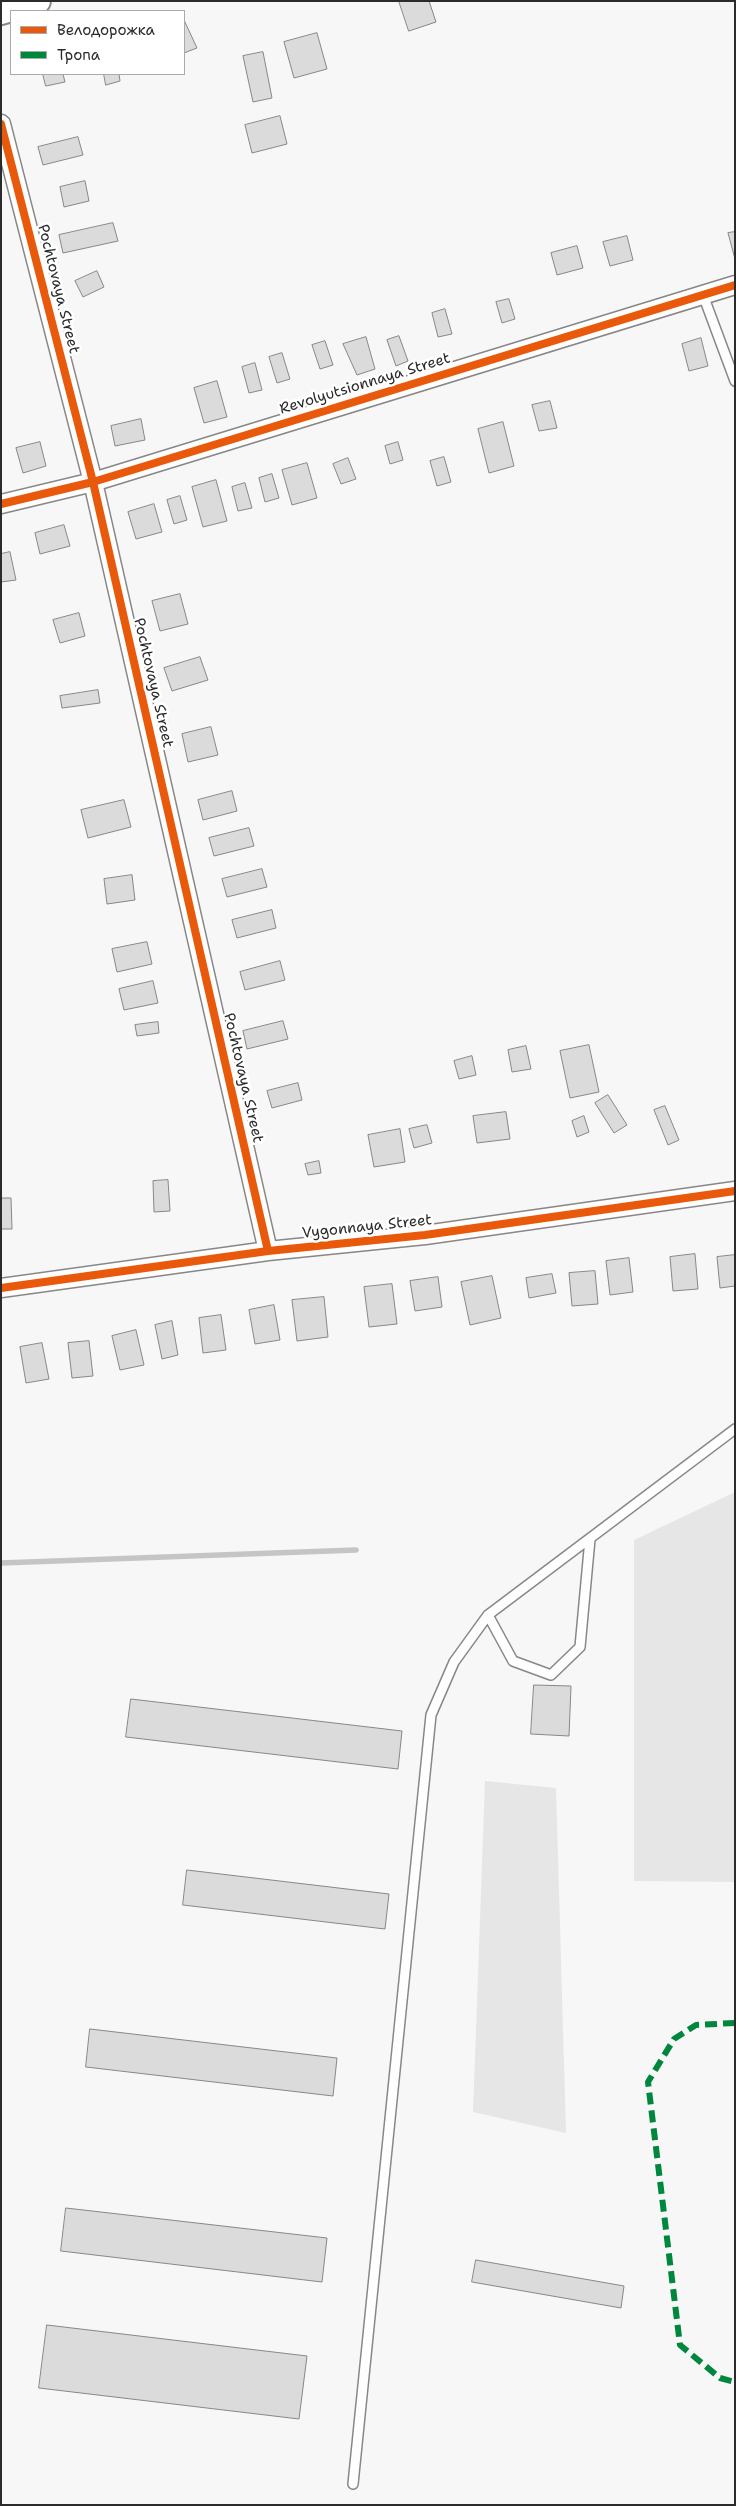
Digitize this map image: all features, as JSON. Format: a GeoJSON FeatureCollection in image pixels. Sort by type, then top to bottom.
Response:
{"type":"FeatureCollection","features":[{"type":"Feature","properties":{"kind":"street"},"geometry":{"type":"LineString","coordinates":[[1,12],[38,1]]}},
{"type":"Feature","properties":{"kind":"street","name":"Pochtovaya Street"},"geometry":{"type":"LineString","coordinates":[[1,124],[93,482],[268,1251]]}},
{"type":"Feature","properties":{"kind":"street","name":"Revolyutsionnaya Street"},"geometry":{"type":"LineString","coordinates":[[1,504],[93,482],[735,285]]}},
{"type":"Feature","properties":{"kind":"street","name":"Vygonnaya Street"},"geometry":{"type":"LineString","coordinates":[[1,1288],[268,1251],[425,1235],[735,1191]]}},
{"type":"Feature","properties":{"kind":"lane"},"geometry":{"type":"LineString","coordinates":[[703,295],[735,381]]}},
{"type":"Feature","properties":{"kind":"lane"},"geometry":{"type":"LineString","coordinates":[[354,2484],[431,1714],[454,1662],[488,1615],[735,1429]]}},
{"type":"Feature","properties":{"kind":"lane"},"geometry":{"type":"LineString","coordinates":[[488,1615],[513,1661],[551,1675],[580,1647],[590,1539]]}},
{"type":"Feature","properties":{"kind":"shaded area"},"geometry":{"type":"Polygon","coordinates":[[[735,1492],[735,1882],[634,1881],[634,1540],[735,1492]]]}},
{"type":"Feature","properties":{"kind":"shaded area"},"geometry":{"type":"Polygon","coordinates":[[[485,1781],[556,1788],[566,2133],[473,2112],[485,1781]]]}},
{"type":"Feature","properties":{"kind":"building"},"geometry":{"type":"Polygon","coordinates":[[[399,1],[429,1],[436,22],[409,31],[399,1]]]}},
{"type":"Feature","properties":{"kind":"building"},"geometry":{"type":"Polygon","coordinates":[[[185,22],[197,48],[185,53],[185,22]]]}},
{"type":"Feature","properties":{"kind":"building"},"geometry":{"type":"Polygon","coordinates":[[[317,33],[327,69],[294,78],[284,42],[317,33]]]}},
{"type":"Feature","properties":{"kind":"building"},"geometry":{"type":"Polygon","coordinates":[[[263,52],[272,98],[253,102],[243,56],[263,52]]]}},
{"type":"Feature","properties":{"kind":"building"},"geometry":{"type":"Polygon","coordinates":[[[43,75],[63,75],[65,82],[46,86],[43,75]]]}},
{"type":"Feature","properties":{"kind":"building"},"geometry":{"type":"Polygon","coordinates":[[[104,75],[119,75],[120,81],[106,85],[104,75]]]}},
{"type":"Feature","properties":{"kind":"building"},"geometry":{"type":"Polygon","coordinates":[[[280,116],[287,144],[252,153],[245,125],[280,116]]]}},
{"type":"Feature","properties":{"kind":"building"},"geometry":{"type":"Polygon","coordinates":[[[78,137],[83,155],[43,165],[38,147],[78,137]]]}},
{"type":"Feature","properties":{"kind":"building"},"geometry":{"type":"Polygon","coordinates":[[[85,181],[89,201],[64,207],[60,187],[85,181]]]}},
{"type":"Feature","properties":{"kind":"building"},"geometry":{"type":"Polygon","coordinates":[[[113,223],[118,241],[63,253],[59,235],[113,223]]]}},
{"type":"Feature","properties":{"kind":"building"},"geometry":{"type":"Polygon","coordinates":[[[735,232],[735,259],[728,233],[735,232]]]}},
{"type":"Feature","properties":{"kind":"building"},"geometry":{"type":"Polygon","coordinates":[[[627,236],[633,260],[610,266],[603,242],[627,236]]]}},
{"type":"Feature","properties":{"kind":"building"},"geometry":{"type":"Polygon","coordinates":[[[577,246],[583,268],[557,275],[551,253],[577,246]]]}},
{"type":"Feature","properties":{"kind":"building"},"geometry":{"type":"Polygon","coordinates":[[[97,271],[104,287],[83,297],[75,281],[97,271]]]}},
{"type":"Feature","properties":{"kind":"building"},"geometry":{"type":"Polygon","coordinates":[[[509,299],[515,319],[502,323],[496,302],[509,299]]]}},
{"type":"Feature","properties":{"kind":"building"},"geometry":{"type":"Polygon","coordinates":[[[445,309],[452,334],[438,337],[432,313],[445,309]]]}},
{"type":"Feature","properties":{"kind":"building"},"geometry":{"type":"Polygon","coordinates":[[[399,336],[408,361],[396,366],[387,340],[399,336]]]}},
{"type":"Feature","properties":{"kind":"building"},"geometry":{"type":"Polygon","coordinates":[[[366,337],[375,369],[357,375],[343,344],[366,337]]]}},
{"type":"Feature","properties":{"kind":"building"},"geometry":{"type":"Polygon","coordinates":[[[701,338],[708,366],[689,371],[682,344],[701,338]]]}},
{"type":"Feature","properties":{"kind":"building"},"geometry":{"type":"Polygon","coordinates":[[[325,341],[333,365],[320,369],[312,345],[325,341]]]}},
{"type":"Feature","properties":{"kind":"building"},"geometry":{"type":"Polygon","coordinates":[[[282,353],[290,379],[277,383],[269,357],[282,353]]]}},
{"type":"Feature","properties":{"kind":"building"},"geometry":{"type":"Polygon","coordinates":[[[255,363],[262,390],[249,393],[242,367],[255,363]]]}},
{"type":"Feature","properties":{"kind":"building"},"geometry":{"type":"Polygon","coordinates":[[[217,381],[227,417],[204,423],[194,388],[217,381]]]}},
{"type":"Feature","properties":{"kind":"building"},"geometry":{"type":"Polygon","coordinates":[[[550,401],[557,428],[539,431],[532,405],[550,401]]]}},
{"type":"Feature","properties":{"kind":"building"},"geometry":{"type":"Polygon","coordinates":[[[141,419],[145,440],[115,446],[111,426],[141,419]]]}},
{"type":"Feature","properties":{"kind":"building"},"geometry":{"type":"Polygon","coordinates":[[[503,422],[514,466],[489,473],[478,429],[503,422]]]}},
{"type":"Feature","properties":{"kind":"building"},"geometry":{"type":"Polygon","coordinates":[[[40,442],[46,466],[23,473],[16,448],[40,442]]]}},
{"type":"Feature","properties":{"kind":"building"},"geometry":{"type":"Polygon","coordinates":[[[398,442],[403,460],[390,464],[385,446],[398,442]]]}},
{"type":"Feature","properties":{"kind":"building"},"geometry":{"type":"Polygon","coordinates":[[[444,457],[451,482],[437,486],[430,461],[444,457]]]}},
{"type":"Feature","properties":{"kind":"building"},"geometry":{"type":"Polygon","coordinates":[[[348,458],[356,479],[341,484],[333,464],[348,458]]]}},
{"type":"Feature","properties":{"kind":"building"},"geometry":{"type":"Polygon","coordinates":[[[307,463],[317,498],[292,505],[282,470],[307,463]]]}},
{"type":"Feature","properties":{"kind":"building"},"geometry":{"type":"Polygon","coordinates":[[[272,474],[279,498],[265,502],[259,478],[272,474]]]}},
{"type":"Feature","properties":{"kind":"building"},"geometry":{"type":"Polygon","coordinates":[[[216,480],[227,521],[203,527],[192,487],[216,480]]]}},
{"type":"Feature","properties":{"kind":"building"},"geometry":{"type":"Polygon","coordinates":[[[245,483],[252,508],[238,511],[232,487],[245,483]]]}},
{"type":"Feature","properties":{"kind":"building"},"geometry":{"type":"Polygon","coordinates":[[[180,496],[187,520],[174,524],[167,500],[180,496]]]}},
{"type":"Feature","properties":{"kind":"building"},"geometry":{"type":"Polygon","coordinates":[[[154,504],[162,532],[136,539],[128,512],[154,504]]]}},
{"type":"Feature","properties":{"kind":"building"},"geometry":{"type":"Polygon","coordinates":[[[64,525],[70,546],[40,554],[35,533],[64,525]]]}},
{"type":"Feature","properties":{"kind":"building"},"geometry":{"type":"Polygon","coordinates":[[[10,552],[16,580],[1,582],[1,554],[10,552]]]}},
{"type":"Feature","properties":{"kind":"building"},"geometry":{"type":"Polygon","coordinates":[[[180,594],[188,624],[160,631],[152,601],[180,594]]]}},
{"type":"Feature","properties":{"kind":"building"},"geometry":{"type":"Polygon","coordinates":[[[79,613],[85,636],[60,643],[53,620],[79,613]]]}},
{"type":"Feature","properties":{"kind":"building"},"geometry":{"type":"Polygon","coordinates":[[[200,657],[208,680],[172,691],[164,668],[200,657]]]}},
{"type":"Feature","properties":{"kind":"building"},"geometry":{"type":"Polygon","coordinates":[[[98,690],[100,703],[62,708],[60,696],[98,690]]]}},
{"type":"Feature","properties":{"kind":"building"},"geometry":{"type":"Polygon","coordinates":[[[211,727],[218,755],[188,762],[182,734],[211,727]]]}},
{"type":"Feature","properties":{"kind":"building"},"geometry":{"type":"Polygon","coordinates":[[[232,791],[237,811],[203,820],[198,800],[232,791]]]}},
{"type":"Feature","properties":{"kind":"building"},"geometry":{"type":"Polygon","coordinates":[[[124,800],[131,827],[88,838],[81,810],[124,800]]]}},
{"type":"Feature","properties":{"kind":"building"},"geometry":{"type":"Polygon","coordinates":[[[249,828],[254,846],[214,856],[209,838],[249,828]]]}},
{"type":"Feature","properties":{"kind":"building"},"geometry":{"type":"Polygon","coordinates":[[[262,869],[267,887],[227,897],[222,879],[262,869]]]}},
{"type":"Feature","properties":{"kind":"building"},"geometry":{"type":"Polygon","coordinates":[[[132,875],[135,900],[107,904],[104,879],[132,875]]]}},
{"type":"Feature","properties":{"kind":"building"},"geometry":{"type":"Polygon","coordinates":[[[272,910],[276,928],[237,938],[232,920],[272,910]]]}},
{"type":"Feature","properties":{"kind":"building"},"geometry":{"type":"Polygon","coordinates":[[[147,942],[152,964],[117,972],[112,949],[147,942]]]}},
{"type":"Feature","properties":{"kind":"building"},"geometry":{"type":"Polygon","coordinates":[[[280,961],[285,980],[245,990],[240,972],[280,961]]]}},
{"type":"Feature","properties":{"kind":"building"},"geometry":{"type":"Polygon","coordinates":[[[153,981],[158,1003],[124,1010],[119,989],[153,981]]]}},
{"type":"Feature","properties":{"kind":"building"},"geometry":{"type":"Polygon","coordinates":[[[283,1021],[288,1039],[247,1049],[243,1031],[283,1021]]]}},
{"type":"Feature","properties":{"kind":"building"},"geometry":{"type":"Polygon","coordinates":[[[158,1022],[159,1033],[137,1036],[135,1025],[158,1022]]]}},
{"type":"Feature","properties":{"kind":"building"},"geometry":{"type":"Polygon","coordinates":[[[589,1045],[599,1092],[570,1098],[560,1051],[589,1045]]]}},
{"type":"Feature","properties":{"kind":"building"},"geometry":{"type":"Polygon","coordinates":[[[526,1046],[531,1069],[512,1072],[508,1050],[526,1046]]]}},
{"type":"Feature","properties":{"kind":"building"},"geometry":{"type":"Polygon","coordinates":[[[472,1056],[476,1075],[459,1079],[454,1061],[472,1056]]]}},
{"type":"Feature","properties":{"kind":"building"},"geometry":{"type":"Polygon","coordinates":[[[298,1083],[302,1100],[272,1108],[267,1091],[298,1083]]]}},
{"type":"Feature","properties":{"kind":"building"},"geometry":{"type":"Polygon","coordinates":[[[608,1095],[627,1125],[614,1133],[595,1103],[608,1095]]]}},
{"type":"Feature","properties":{"kind":"building"},"geometry":{"type":"Polygon","coordinates":[[[665,1106],[679,1140],[668,1145],[654,1110],[665,1106]]]}},
{"type":"Feature","properties":{"kind":"building"},"geometry":{"type":"Polygon","coordinates":[[[506,1112],[510,1139],[477,1143],[473,1116],[506,1112]]]}},
{"type":"Feature","properties":{"kind":"building"},"geometry":{"type":"Polygon","coordinates":[[[584,1116],[589,1132],[577,1137],[572,1121],[584,1116]]]}},
{"type":"Feature","properties":{"kind":"building"},"geometry":{"type":"Polygon","coordinates":[[[427,1125],[432,1143],[414,1148],[409,1129],[427,1125]]]}},
{"type":"Feature","properties":{"kind":"building"},"geometry":{"type":"Polygon","coordinates":[[[400,1129],[405,1162],[374,1167],[368,1135],[400,1129]]]}},
{"type":"Feature","properties":{"kind":"building"},"geometry":{"type":"Polygon","coordinates":[[[319,1161],[321,1173],[308,1175],[305,1164],[319,1161]]]}},
{"type":"Feature","properties":{"kind":"building"},"geometry":{"type":"Polygon","coordinates":[[[168,1180],[170,1211],[154,1212],[153,1181],[168,1180]]]}},
{"type":"Feature","properties":{"kind":"building"},"geometry":{"type":"Polygon","coordinates":[[[1,1198],[11,1198],[12,1229],[1,1229],[1,1198]]]}},
{"type":"Feature","properties":{"kind":"building"},"geometry":{"type":"Polygon","coordinates":[[[695,1254],[698,1289],[673,1291],[670,1257],[695,1254]]]}},
{"type":"Feature","properties":{"kind":"building"},"geometry":{"type":"Polygon","coordinates":[[[735,1255],[735,1286],[720,1288],[717,1257],[735,1255]]]}},
{"type":"Feature","properties":{"kind":"building"},"geometry":{"type":"Polygon","coordinates":[[[629,1258],[633,1292],[610,1295],[606,1261],[629,1258]]]}},
{"type":"Feature","properties":{"kind":"building"},"geometry":{"type":"Polygon","coordinates":[[[595,1271],[598,1304],[572,1306],[569,1273],[595,1271]]]}},
{"type":"Feature","properties":{"kind":"building"},"geometry":{"type":"Polygon","coordinates":[[[552,1274],[556,1293],[529,1298],[526,1278],[552,1274]]]}},
{"type":"Feature","properties":{"kind":"building"},"geometry":{"type":"Polygon","coordinates":[[[492,1276],[501,1318],[470,1325],[461,1282],[492,1276]]]}},
{"type":"Feature","properties":{"kind":"building"},"geometry":{"type":"Polygon","coordinates":[[[438,1277],[442,1307],[415,1311],[410,1281],[438,1277]]]}},
{"type":"Feature","properties":{"kind":"building"},"geometry":{"type":"Polygon","coordinates":[[[392,1284],[397,1324],[369,1327],[364,1287],[392,1284]]]}},
{"type":"Feature","properties":{"kind":"building"},"geometry":{"type":"Polygon","coordinates":[[[324,1297],[328,1337],[297,1341],[292,1300],[324,1297]]]}},
{"type":"Feature","properties":{"kind":"building"},"geometry":{"type":"Polygon","coordinates":[[[274,1305],[280,1340],[255,1344],[249,1310],[274,1305]]]}},
{"type":"Feature","properties":{"kind":"building"},"geometry":{"type":"Polygon","coordinates":[[[221,1315],[226,1350],[203,1353],[199,1318],[221,1315]]]}},
{"type":"Feature","properties":{"kind":"building"},"geometry":{"type":"Polygon","coordinates":[[[172,1321],[178,1355],[162,1359],[155,1325],[172,1321]]]}},
{"type":"Feature","properties":{"kind":"building"},"geometry":{"type":"Polygon","coordinates":[[[136,1330],[144,1365],[120,1370],[112,1336],[136,1330]]]}},
{"type":"Feature","properties":{"kind":"building"},"geometry":{"type":"Polygon","coordinates":[[[89,1341],[93,1376],[72,1378],[68,1343],[89,1341]]]}},
{"type":"Feature","properties":{"kind":"building"},"geometry":{"type":"Polygon","coordinates":[[[42,1343],[49,1379],[26,1383],[20,1347],[42,1343]]]}},
{"type":"Feature","properties":{"kind":"building"},"geometry":{"type":"Polygon","coordinates":[[[534,1685],[571,1686],[569,1736],[531,1734],[534,1685]]]}},
{"type":"Feature","properties":{"kind":"building"},"geometry":{"type":"Polygon","coordinates":[[[131,1699],[402,1731],[398,1769],[126,1737],[131,1699]]]}},
{"type":"Feature","properties":{"kind":"building"},"geometry":{"type":"Polygon","coordinates":[[[187,1870],[389,1894],[385,1929],[183,1905],[187,1870]]]}},
{"type":"Feature","properties":{"kind":"building"},"geometry":{"type":"Polygon","coordinates":[[[90,2029],[337,2058],[333,2096],[86,2067],[90,2029]]]}},
{"type":"Feature","properties":{"kind":"building"},"geometry":{"type":"Polygon","coordinates":[[[66,2208],[327,2238],[322,2282],[61,2251],[66,2208]]]}},
{"type":"Feature","properties":{"kind":"building"},"geometry":{"type":"Polygon","coordinates":[[[476,2260],[624,2286],[621,2308],[472,2282],[476,2260]]]}},
{"type":"Feature","properties":{"kind":"building"},"geometry":{"type":"Polygon","coordinates":[[[47,2325],[307,2356],[299,2419],[39,2388],[47,2325]]]}},
{"type":"Feature","properties":{"kind":"waterway"},"geometry":{"type":"LineString","coordinates":[[1,1563],[356,1550]]}},
{"type":"Feature","properties":{"kind":"marked path"},"geometry":{"type":"LineString","coordinates":[[735,2023],[696,2025],[674,2039],[648,2082],[680,2345],[720,2378],[735,2382]]}},
{"type":"Feature","properties":{"kind":"cycle path"},"geometry":{"type":"LineString","coordinates":[[1,124],[93,482],[268,1251]]}},
{"type":"Feature","properties":{"kind":"cycle path"},"geometry":{"type":"LineString","coordinates":[[1,504],[93,482],[735,285]]}},
{"type":"Feature","properties":{"kind":"cycle path"},"geometry":{"type":"LineString","coordinates":[[1,1288],[268,1251],[425,1235],[735,1191]]}}]}
